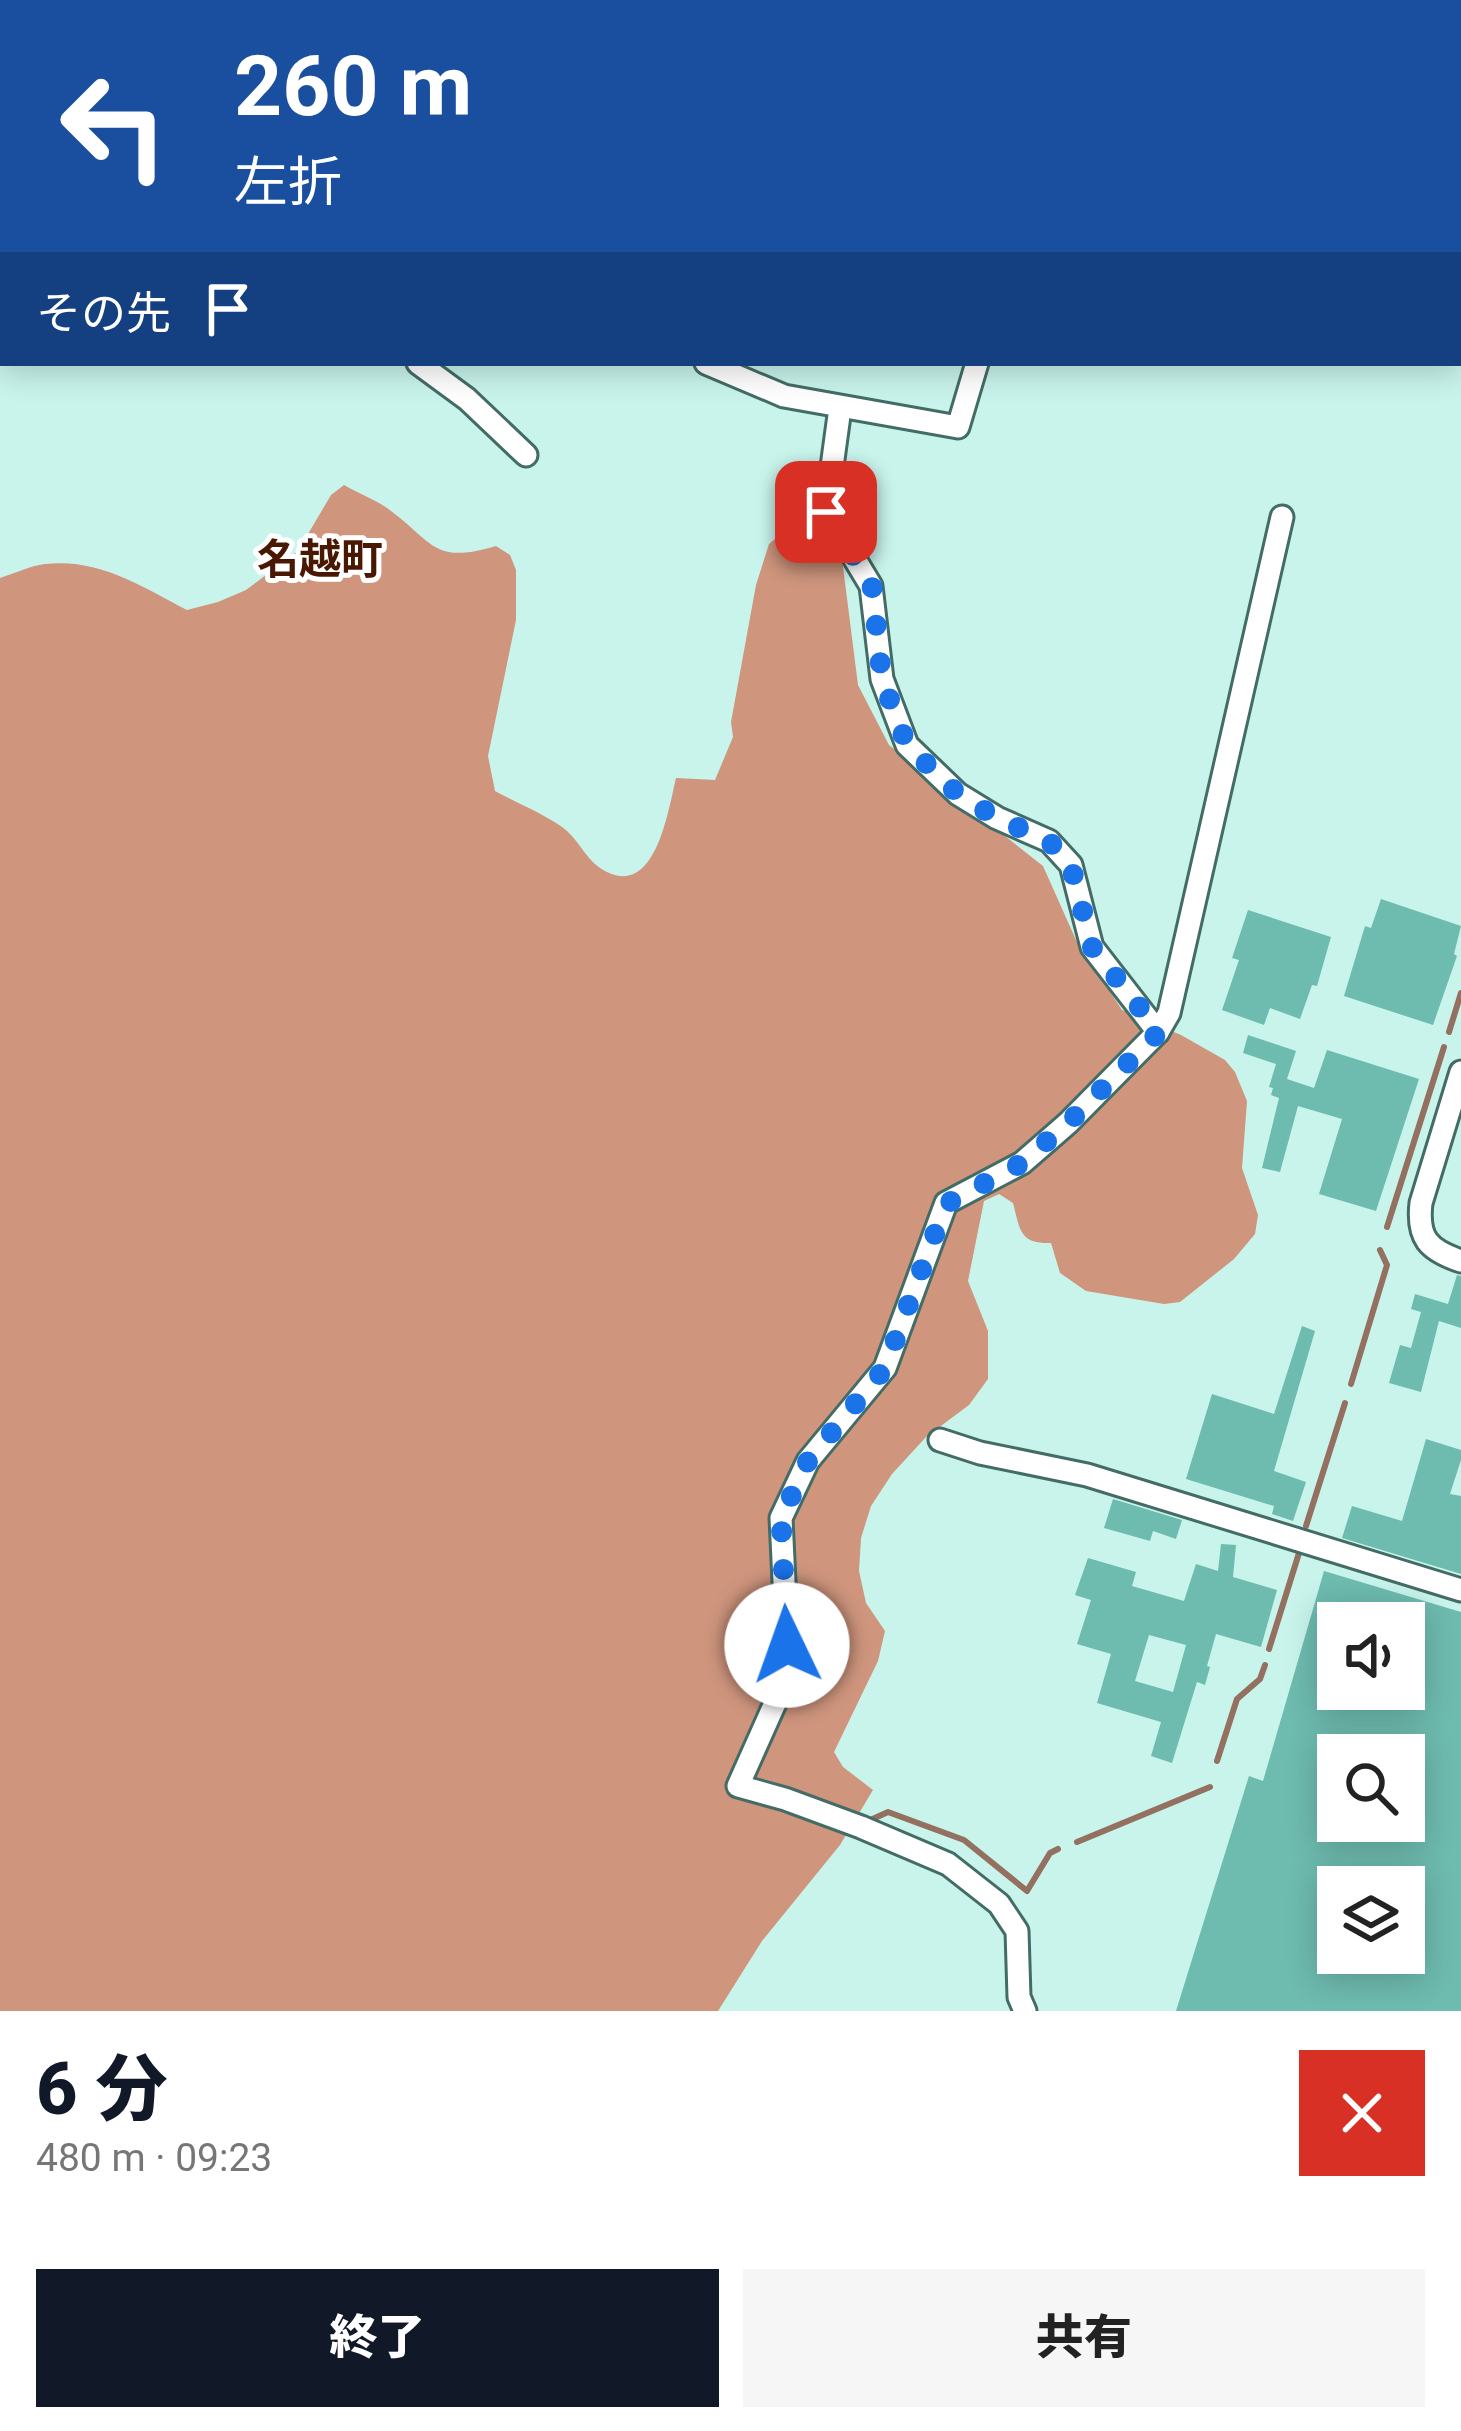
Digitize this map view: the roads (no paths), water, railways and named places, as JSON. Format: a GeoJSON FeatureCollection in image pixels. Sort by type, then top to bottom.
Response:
{"type":"FeatureCollection","features":[{"type":"Feature","properties":{"kind":"street"},"geometry":{"type":"LineString","coordinates":[[422,366],[526,455]]}},
{"type":"Feature","properties":{"kind":"street"},"geometry":{"type":"LineString","coordinates":[[713,366],[784,396],[958,427],[975,366]]}},
{"type":"Feature","properties":{"kind":"street"},"geometry":{"type":"LineString","coordinates":[[840,408],[826,512],[872,586],[882,679],[907,745],[958,794],[1049,841],[1071,866],[1092,947],[1159,1032]]}},
{"type":"Feature","properties":{"kind":"street"},"geometry":{"type":"LineString","coordinates":[[1025,2011],[1019,1997],[1017,1931],[999,1904],[948,1864],[861,1827],[738,1786],[776,1701],[787,1645],[781,1518],[808,1461],[885,1368],[946,1204],[1022,1163],[1159,1032],[1169,1013],[1282,517]]}},
{"type":"Feature","properties":{"kind":"street"},"geometry":{"type":"LineString","coordinates":[[1461,1072],[1420,1203],[1419,1221],[1432,1247],[1461,1261]]}},
{"type":"Feature","properties":{"kind":"street"},"geometry":{"type":"LineString","coordinates":[[940,1440],[1087,1475],[1461,1590]]}},
{"type":"Feature","properties":{"kind":"waterway"},"geometry":{"type":"LineString","coordinates":[[1449,1032],[1461,993]]}},
{"type":"Feature","properties":{"kind":"waterway"},"geometry":{"type":"LineString","coordinates":[[1387,1227],[1444,1047]]}},
{"type":"Feature","properties":{"kind":"waterway"},"geometry":{"type":"LineString","coordinates":[[1351,1384],[1387,1265],[1380,1250]]}},
{"type":"Feature","properties":{"kind":"waterway"},"geometry":{"type":"LineString","coordinates":[[1306,1526],[1345,1403]]}},
{"type":"Feature","properties":{"kind":"waterway"},"geometry":{"type":"LineString","coordinates":[[1269,1649],[1299,1553]]}},
{"type":"Feature","properties":{"kind":"waterway"},"geometry":{"type":"LineString","coordinates":[[1217,1761],[1237,1699],[1260,1679],[1265,1665]]}},
{"type":"Feature","properties":{"kind":"waterway"},"geometry":{"type":"LineString","coordinates":[[1077,1842],[1210,1787]]}},
{"type":"Feature","properties":{"kind":"waterway"},"geometry":{"type":"LineString","coordinates":[[866,1822],[888,1812],[964,1840],[1027,1891],[1050,1853],[1058,1849]]}},
{"type":"Feature","properties":{"kind":"district","name":"名越町"},"geometry":{"type":"Point","coordinates":[320,559]}}]}
